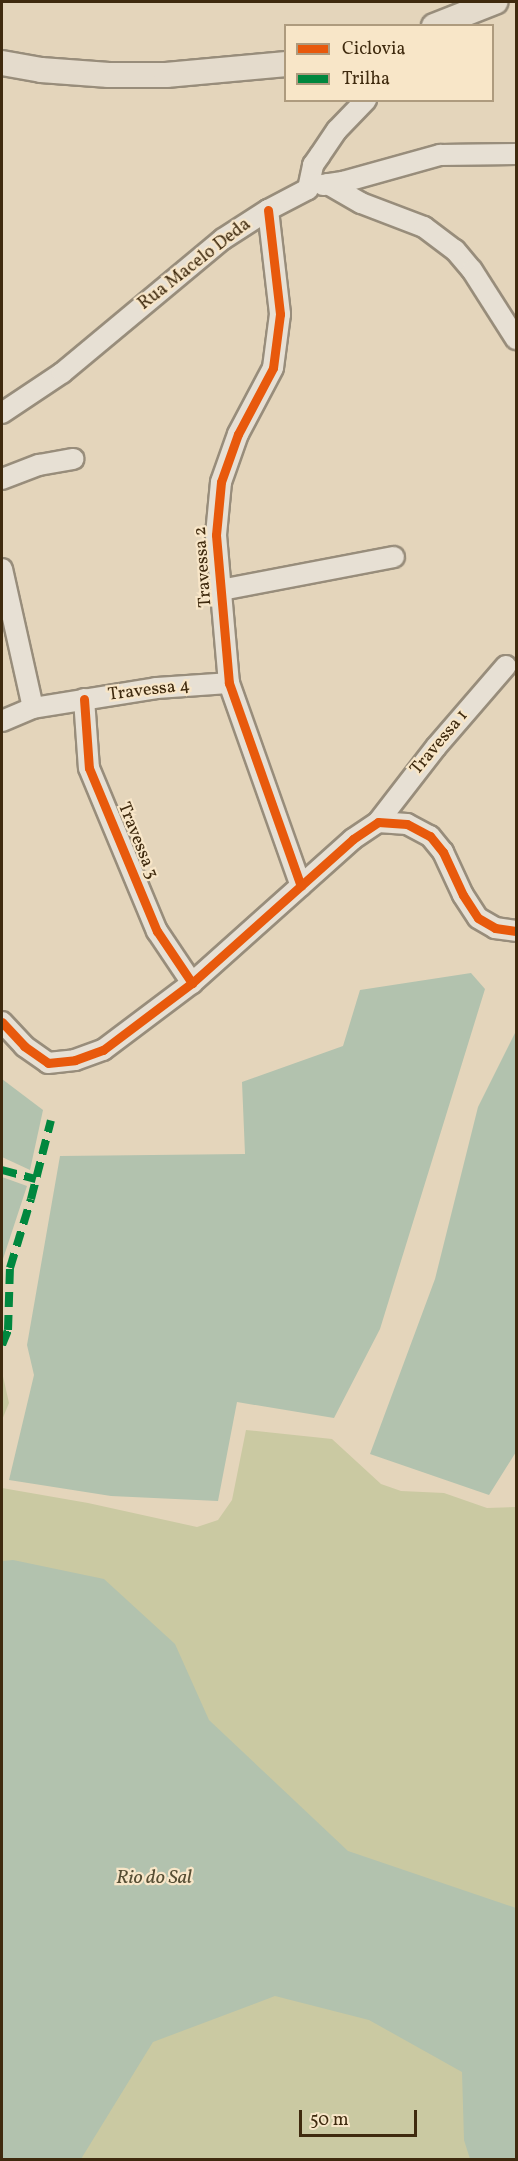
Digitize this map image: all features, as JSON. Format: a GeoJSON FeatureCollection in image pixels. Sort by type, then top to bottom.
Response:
{"type":"FeatureCollection","features":[{"type":"Feature","properties":{"kind":"main road"},"geometry":{"type":"LineString","coordinates":[[442,24],[459,20],[495,2]]}},
{"type":"Feature","properties":{"kind":"main road"},"geometry":{"type":"LineString","coordinates":[[2,63],[41,70],[109,75],[166,75],[284,64]]}},
{"type":"Feature","properties":{"kind":"street"},"geometry":{"type":"LineString","coordinates":[[364,102],[337,130],[313,165],[318,186],[424,227],[455,250],[472,270],[516,339]]}},
{"type":"Feature","properties":{"kind":"street","name":"Rua Macelo Deda"},"geometry":{"type":"LineString","coordinates":[[2,413],[62,373],[201,255],[268,210],[318,186],[343,182],[440,155],[516,154]]}},
{"type":"Feature","properties":{"kind":"street","name":"Travessa 2"},"geometry":{"type":"LineString","coordinates":[[268,210],[280,314],[273,368],[238,434],[221,482],[216,535],[229,683],[301,886]]}},
{"type":"Feature","properties":{"kind":"street"},"geometry":{"type":"LineString","coordinates":[[2,478],[39,465],[73,459]]}},
{"type":"Feature","properties":{"kind":"street"},"geometry":{"type":"LineString","coordinates":[[221,590],[394,557]]}},
{"type":"Feature","properties":{"kind":"street"},"geometry":{"type":"LineString","coordinates":[[2,569],[33,708]]}},
{"type":"Feature","properties":{"kind":"street","name":"Travessa 1"},"geometry":{"type":"LineString","coordinates":[[2,1022],[24,1046],[48,1063],[75,1060],[113,1044],[192,983],[353,839],[378,822],[436,747],[506,666]]}},
{"type":"Feature","properties":{"kind":"street","name":"Travessa 4"},"geometry":{"type":"LineString","coordinates":[[2,721],[33,708],[84,699],[156,688],[229,683]]}},
{"type":"Feature","properties":{"kind":"street","name":"Travessa 3"},"geometry":{"type":"LineString","coordinates":[[84,699],[89,768],[157,932],[192,983]]}},
{"type":"Feature","properties":{"kind":"street"},"geometry":{"type":"LineString","coordinates":[[378,822],[407,824],[430,836],[443,852],[463,895],[478,918],[495,927],[516,931]]}},
{"type":"Feature","properties":{"kind":"green space"},"geometry":{"type":"Polygon","coordinates":[[[2,1372],[9,1403],[2,1420],[2,1372]]]}},
{"type":"Feature","properties":{"kind":"green space"},"geometry":{"type":"Polygon","coordinates":[[[246,1430],[332,1439],[381,1484],[401,1491],[444,1493],[487,1508],[516,1507],[516,2159],[2,2159],[2,1488],[88,1503],[197,1527],[218,1520],[232,1500],[246,1430]]]}},
{"type":"Feature","properties":{"kind":"water"},"geometry":{"type":"Polygon","coordinates":[[[471,973],[485,989],[380,1329],[334,1418],[237,1402],[218,1501],[111,1496],[9,1480],[34,1375],[27,1345],[60,1156],[245,1154],[242,1082],[343,1046],[360,990],[471,973]]]}},
{"type":"Feature","properties":{"kind":"water"},"geometry":{"type":"Polygon","coordinates":[[[516,1031],[516,1452],[489,1495],[370,1454],[435,1279],[478,1107],[516,1031]]]}},
{"type":"Feature","properties":{"kind":"water"},"geometry":{"type":"Polygon","coordinates":[[[2,1079],[43,1110],[30,1170],[2,1157],[2,1079]]]}},
{"type":"Feature","properties":{"kind":"water"},"geometry":{"type":"Polygon","coordinates":[[[2,1177],[27,1186],[2,1262],[2,1177]]]}},
{"type":"Feature","properties":{"kind":"water","name":"Rio do Sal"},"geometry":{"type":"Polygon","coordinates":[[[13,1560],[104,1579],[175,1644],[209,1720],[348,1851],[516,1908],[516,2159],[470,2159],[464,2140],[462,2072],[369,2020],[275,1996],[153,2042],[81,2159],[2,2159],[2,1561],[13,1560]]]}},
{"type":"Feature","properties":{"kind":"marked path"},"geometry":{"type":"LineString","coordinates":[[2,1345],[8,1330],[10,1268],[31,1199],[51,1120]]}},
{"type":"Feature","properties":{"kind":"marked path"},"geometry":{"type":"LineString","coordinates":[[2,1170],[36,1179]]}},
{"type":"Feature","properties":{"kind":"cycle path"},"geometry":{"type":"LineString","coordinates":[[268,210],[280,314],[273,368],[238,434],[221,482],[216,535],[229,683],[301,886]]}},
{"type":"Feature","properties":{"kind":"cycle path"},"geometry":{"type":"LineString","coordinates":[[84,699],[89,768],[157,931],[192,983]]}},
{"type":"Feature","properties":{"kind":"cycle path"},"geometry":{"type":"LineString","coordinates":[[2,1022],[24,1046],[48,1063],[75,1060],[103,1050],[192,983],[353,839],[378,822],[407,824],[430,836],[443,852],[463,895],[478,918],[495,928],[516,931]]}}]}
